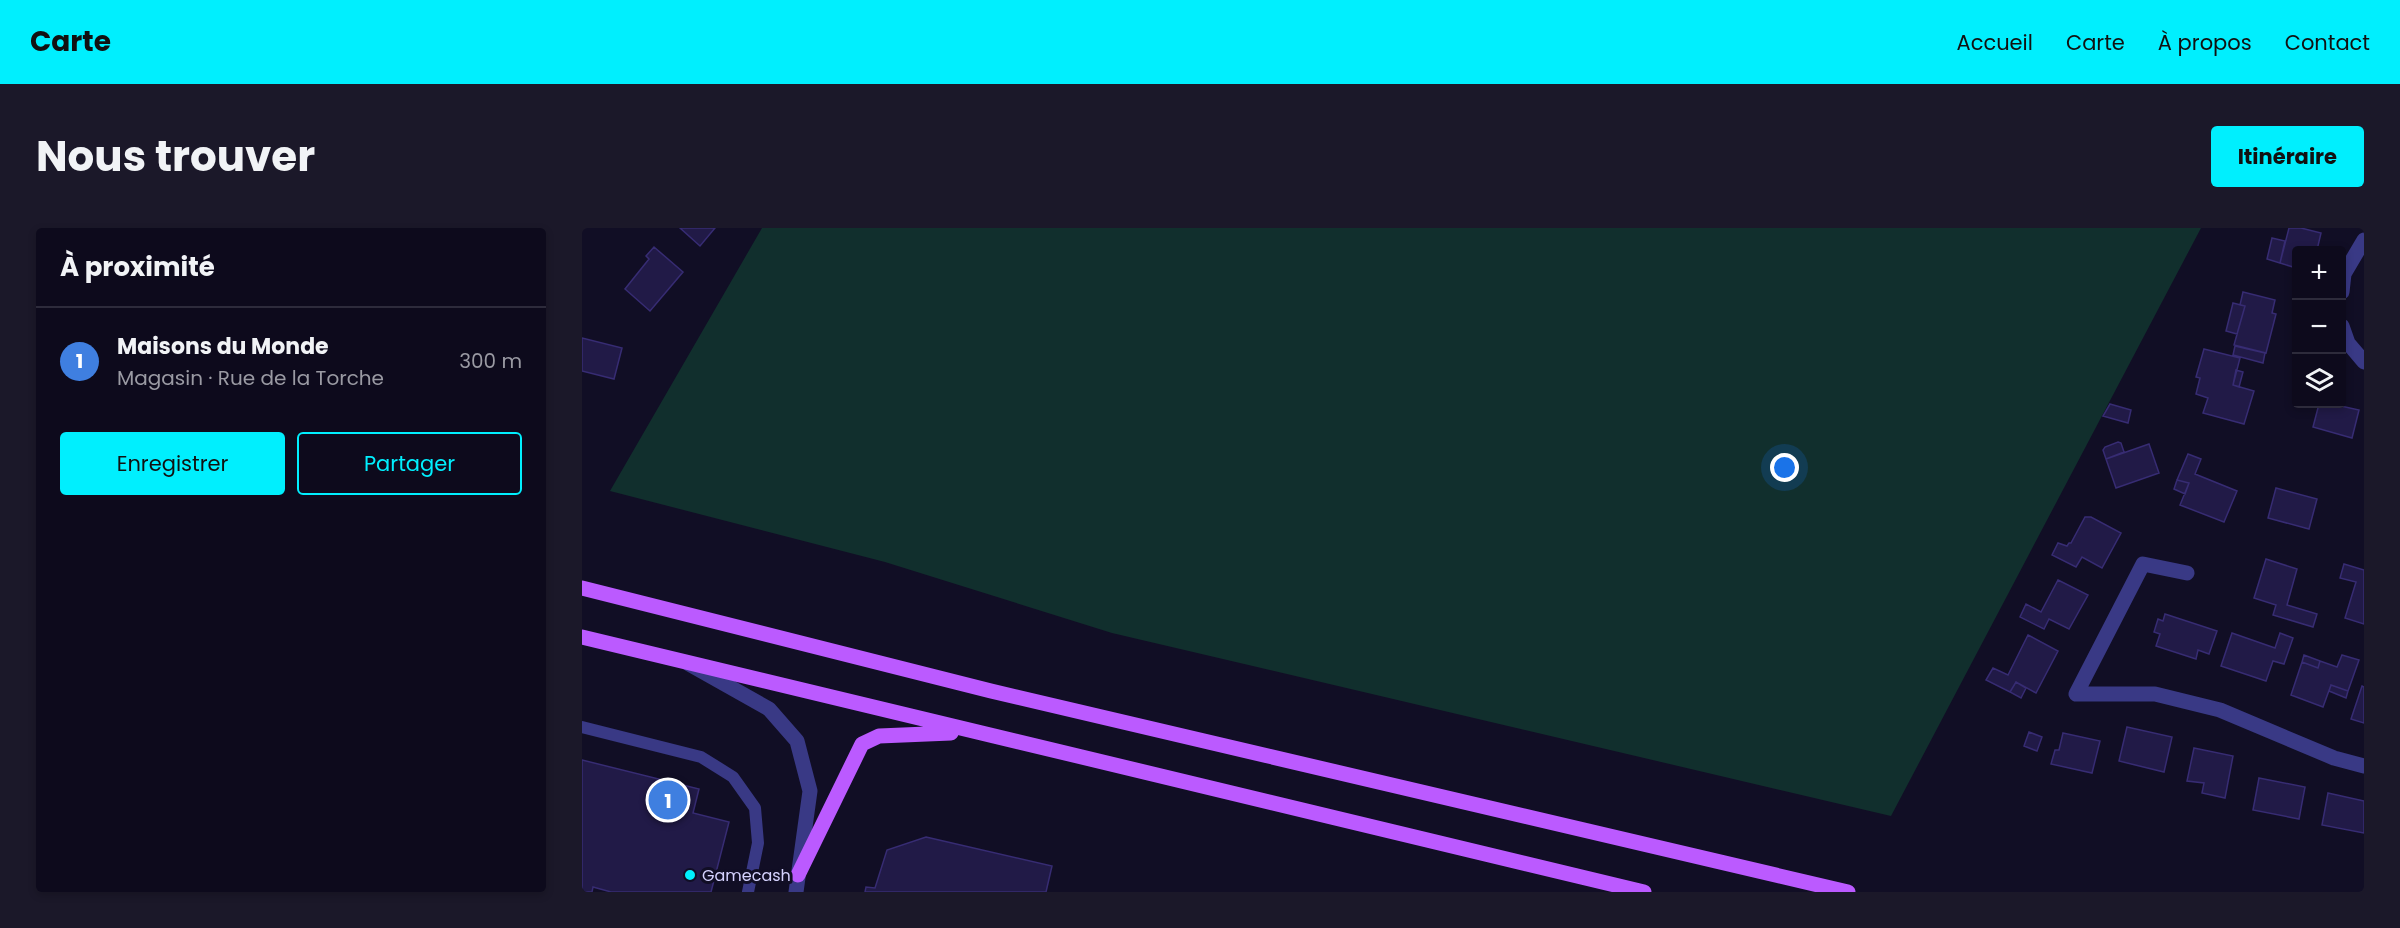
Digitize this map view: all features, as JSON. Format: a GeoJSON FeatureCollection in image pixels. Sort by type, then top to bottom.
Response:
{"type":"FeatureCollection","features":[{"type":"Feature","properties":{"kind":"main road"},"geometry":{"type":"LineString","coordinates":[[582,588],[991,691],[1848,892]]}},
{"type":"Feature","properties":{"kind":"main road"},"geometry":{"type":"LineString","coordinates":[[582,637],[974,733],[1644,892]]}},
{"type":"Feature","properties":{"kind":"main road"},"geometry":{"type":"LineString","coordinates":[[798,875],[862,744],[879,736],[899,733],[974,733]]}},
{"type":"Feature","properties":{"kind":"street"},"geometry":{"type":"LineString","coordinates":[[2346,271],[2364,240]]}},
{"type":"Feature","properties":{"kind":"street"},"geometry":{"type":"LineString","coordinates":[[2346,337],[2364,362]]}},
{"type":"Feature","properties":{"kind":"street"},"geometry":{"type":"LineString","coordinates":[[2187,573],[2143,564],[2076,694],[2155,694],[2220,710],[2334,758],[2364,766]]}},
{"type":"Feature","properties":{"kind":"street"},"geometry":{"type":"LineString","coordinates":[[683,661],[769,709],[797,741],[810,791],[796,892]]}},
{"type":"Feature","properties":{"kind":"lane"},"geometry":{"type":"LineString","coordinates":[[582,727],[701,757],[733,777],[755,808],[758,843],[748,892]]}},
{"type":"Feature","properties":{"kind":"green space"},"geometry":{"type":"Polygon","coordinates":[[[762,228],[2201,228],[1891,816],[1112,633],[885,562],[610,491],[762,228]]]}},
{"type":"Feature","properties":{"kind":"building"},"geometry":{"type":"Polygon","coordinates":[[[680,228],[715,228],[700,246],[680,228]]]}},
{"type":"Feature","properties":{"kind":"building"},"geometry":{"type":"Polygon","coordinates":[[[2289,228],[2301,228],[2321,233],[2318,246],[2292,246],[2292,267],[2280,263],[2289,228]]]}},
{"type":"Feature","properties":{"kind":"building"},"geometry":{"type":"Polygon","coordinates":[[[2272,238],[2285,241],[2280,263],[2267,259],[2272,238]]]}},
{"type":"Feature","properties":{"kind":"building"},"geometry":{"type":"Polygon","coordinates":[[[654,247],[683,272],[650,311],[625,289],[649,259],[646,256],[654,247]]]}},
{"type":"Feature","properties":{"kind":"building"},"geometry":{"type":"Polygon","coordinates":[[[2243,292],[2275,300],[2272,313],[2276,314],[2266,353],[2234,345],[2245,306],[2240,305],[2243,292]]]}},
{"type":"Feature","properties":{"kind":"building"},"geometry":{"type":"Polygon","coordinates":[[[2233,303],[2245,306],[2237,334],[2226,331],[2233,303]]]}},
{"type":"Feature","properties":{"kind":"building"},"geometry":{"type":"Polygon","coordinates":[[[582,338],[622,348],[614,379],[582,371],[582,338]]]}},
{"type":"Feature","properties":{"kind":"building"},"geometry":{"type":"Polygon","coordinates":[[[2235,346],[2265,353],[2263,363],[2233,355],[2235,346]]]}},
{"type":"Feature","properties":{"kind":"building"},"geometry":{"type":"Polygon","coordinates":[[[2204,349],[2240,358],[2233,385],[2254,391],[2244,424],[2203,413],[2208,398],[2196,394],[2200,378],[2196,377],[2204,349]]]}},
{"type":"Feature","properties":{"kind":"building"},"geometry":{"type":"Polygon","coordinates":[[[2236,370],[2243,372],[2239,387],[2233,385],[2236,370]]]}},
{"type":"Feature","properties":{"kind":"building"},"geometry":{"type":"Polygon","coordinates":[[[2110,404],[2131,410],[2128,423],[2103,416],[2110,404]]]}},
{"type":"Feature","properties":{"kind":"building"},"geometry":{"type":"Polygon","coordinates":[[[2346,407],[2359,410],[2352,438],[2313,427],[2318,408],[2346,407]]]}},
{"type":"Feature","properties":{"kind":"building"},"geometry":{"type":"Polygon","coordinates":[[[2121,443],[2124,452],[2106,459],[2103,450],[2105,447],[2121,443]]]}},
{"type":"Feature","properties":{"kind":"building"},"geometry":{"type":"Polygon","coordinates":[[[2149,444],[2159,473],[2116,488],[2106,459],[2149,444]]]}},
{"type":"Feature","properties":{"kind":"building"},"geometry":{"type":"Polygon","coordinates":[[[2188,454],[2201,459],[2195,474],[2237,491],[2224,522],[2180,505],[2189,483],[2177,480],[2188,454]]]}},
{"type":"Feature","properties":{"kind":"building"},"geometry":{"type":"Polygon","coordinates":[[[2177,480],[2189,483],[2185,494],[2174,489],[2177,480]]]}},
{"type":"Feature","properties":{"kind":"building"},"geometry":{"type":"Polygon","coordinates":[[[2276,488],[2317,499],[2309,529],[2268,518],[2276,488]]]}},
{"type":"Feature","properties":{"kind":"building"},"geometry":{"type":"Polygon","coordinates":[[[2085,517],[2091,517],[2121,533],[2102,568],[2082,557],[2076,567],[2052,555],[2058,543],[2067,546],[2071,543],[2085,517]]]}},
{"type":"Feature","properties":{"kind":"building"},"geometry":{"type":"Polygon","coordinates":[[[2266,559],[2297,569],[2287,605],[2317,614],[2313,627],[2273,615],[2276,605],[2254,598],[2266,559]]]}},
{"type":"Feature","properties":{"kind":"building"},"geometry":{"type":"Polygon","coordinates":[[[2344,564],[2364,570],[2364,624],[2345,618],[2356,582],[2340,578],[2344,564]]]}},
{"type":"Feature","properties":{"kind":"building"},"geometry":{"type":"Polygon","coordinates":[[[2058,580],[2088,595],[2069,629],[2049,619],[2044,629],[2020,617],[2026,604],[2041,612],[2058,580]]]}},
{"type":"Feature","properties":{"kind":"building"},"geometry":{"type":"Polygon","coordinates":[[[2165,614],[2217,631],[2209,654],[2198,650],[2196,659],[2156,646],[2160,634],[2154,632],[2158,619],[2163,621],[2165,614]]]}},
{"type":"Feature","properties":{"kind":"building"},"geometry":{"type":"Polygon","coordinates":[[[2232,633],[2275,648],[2280,633],[2293,638],[2284,664],[2273,661],[2266,681],[2221,666],[2232,633]]]}},
{"type":"Feature","properties":{"kind":"building"},"geometry":{"type":"Polygon","coordinates":[[[2028,635],[2058,651],[2036,693],[2016,682],[2010,692],[1986,680],[1993,668],[2008,675],[2028,635]]]}},
{"type":"Feature","properties":{"kind":"building"},"geometry":{"type":"Polygon","coordinates":[[[2304,655],[2320,661],[2318,668],[2302,662],[2304,655]]]}},
{"type":"Feature","properties":{"kind":"building"},"geometry":{"type":"Polygon","coordinates":[[[2342,655],[2359,660],[2348,691],[2331,685],[2323,707],[2291,695],[2302,662],[2318,668],[2320,661],[2337,667],[2342,655]]]}},
{"type":"Feature","properties":{"kind":"building"},"geometry":{"type":"Polygon","coordinates":[[[2016,682],[2026,688],[2021,698],[2010,692],[2016,682]]]}},
{"type":"Feature","properties":{"kind":"building"},"geometry":{"type":"Polygon","coordinates":[[[2331,685],[2348,691],[2346,698],[2329,691],[2331,685]]]}},
{"type":"Feature","properties":{"kind":"building"},"geometry":{"type":"Polygon","coordinates":[[[2362,686],[2364,687],[2364,723],[2351,719],[2362,686]]]}},
{"type":"Feature","properties":{"kind":"building"},"geometry":{"type":"Polygon","coordinates":[[[2127,727],[2172,737],[2164,772],[2119,761],[2127,727]]]}},
{"type":"Feature","properties":{"kind":"building"},"geometry":{"type":"Polygon","coordinates":[[[2029,732],[2042,737],[2037,751],[2024,746],[2029,732]]]}},
{"type":"Feature","properties":{"kind":"building"},"geometry":{"type":"Polygon","coordinates":[[[2063,733],[2100,741],[2092,773],[2051,764],[2055,750],[2059,750],[2063,733]]]}},
{"type":"Feature","properties":{"kind":"building"},"geometry":{"type":"Polygon","coordinates":[[[2194,748],[2233,756],[2225,798],[2202,793],[2204,783],[2187,781],[2194,748]]]}},
{"type":"Feature","properties":{"kind":"building"},"geometry":{"type":"Polygon","coordinates":[[[582,760],[699,789],[693,813],[729,822],[711,892],[611,892],[593,887],[592,892],[582,892],[582,760]]]}},
{"type":"Feature","properties":{"kind":"building"},"geometry":{"type":"Polygon","coordinates":[[[2259,778],[2305,787],[2299,819],[2253,810],[2259,778]]]}},
{"type":"Feature","properties":{"kind":"building"},"geometry":{"type":"Polygon","coordinates":[[[2328,793],[2364,801],[2364,833],[2322,825],[2328,793]]]}},
{"type":"Feature","properties":{"kind":"building"},"geometry":{"type":"Polygon","coordinates":[[[926,837],[1052,866],[1046,892],[865,892],[866,887],[875,888],[887,850],[926,837]]]}},
{"type":"Feature","properties":{"kind":"place","name":"Maisons du Monde"},"geometry":{"type":"Point","coordinates":[668,800]}},
{"type":"Feature","properties":{"kind":"place","name":"Gamecash"},"geometry":{"type":"Point","coordinates":[690,875]}}]}
